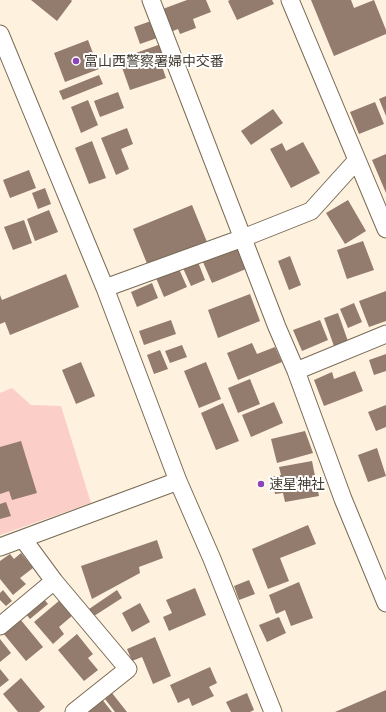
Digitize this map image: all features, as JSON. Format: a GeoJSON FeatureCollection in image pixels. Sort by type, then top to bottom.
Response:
{"type":"FeatureCollection","features":[{"type":"Feature","properties":{"kind":"street"},"geometry":{"type":"LineString","coordinates":[[151,0],[242,238],[296,371],[343,499],[386,603]]}},
{"type":"Feature","properties":{"kind":"street"},"geometry":{"type":"LineString","coordinates":[[290,0],[386,229]]}},
{"type":"Feature","properties":{"kind":"street"},"geometry":{"type":"LineString","coordinates":[[0,34],[105,288],[178,481],[212,559],[273,712]]}},
{"type":"Feature","properties":{"kind":"street"},"geometry":{"type":"LineString","coordinates":[[105,288],[311,211],[357,160]]}},
{"type":"Feature","properties":{"kind":"street"},"geometry":{"type":"LineString","coordinates":[[296,371],[386,334]]}},
{"type":"Feature","properties":{"kind":"street"},"geometry":{"type":"LineString","coordinates":[[0,547],[178,481]]}},
{"type":"Feature","properties":{"kind":"street"},"geometry":{"type":"LineString","coordinates":[[23,539],[54,581],[128,669],[74,712]]}},
{"type":"Feature","properties":{"kind":"street"},"geometry":{"type":"LineString","coordinates":[[0,626],[54,581]]}},
{"type":"Feature","properties":{"kind":"shaded area"},"geometry":{"type":"Polygon","coordinates":[[[12,388],[31,405],[61,406],[91,503],[0,535],[0,393],[12,388]]]}},
{"type":"Feature","properties":{"kind":"building"},"geometry":{"type":"Polygon","coordinates":[[[31,0],[71,0],[72,1],[57,21],[31,0]]]}},
{"type":"Feature","properties":{"kind":"building"},"geometry":{"type":"Polygon","coordinates":[[[187,0],[206,0],[211,12],[193,19],[196,28],[180,34],[178,29],[168,33],[160,10],[187,0]]]}},
{"type":"Feature","properties":{"kind":"building"},"geometry":{"type":"Polygon","coordinates":[[[272,0],[274,4],[237,20],[228,1],[272,0]]]}},
{"type":"Feature","properties":{"kind":"building"},"geometry":{"type":"Polygon","coordinates":[[[311,0],[351,0],[354,8],[374,0],[386,30],[386,34],[334,56],[311,0]]]}},
{"type":"Feature","properties":{"kind":"building"},"geometry":{"type":"Polygon","coordinates":[[[151,21],[157,38],[140,44],[134,27],[151,21]]]}},
{"type":"Feature","properties":{"kind":"building"},"geometry":{"type":"Polygon","coordinates":[[[88,40],[99,69],[65,82],[54,53],[88,40]]]}},
{"type":"Feature","properties":{"kind":"building"},"geometry":{"type":"Polygon","coordinates":[[[161,44],[167,61],[161,63],[166,78],[130,90],[119,59],[161,44]]]}},
{"type":"Feature","properties":{"kind":"building"},"geometry":{"type":"Polygon","coordinates":[[[99,75],[103,84],[63,100],[59,91],[99,75]]]}},
{"type":"Feature","properties":{"kind":"building"},"geometry":{"type":"Polygon","coordinates":[[[118,92],[124,108],[100,117],[94,101],[118,92]]]}},
{"type":"Feature","properties":{"kind":"building"},"geometry":{"type":"Polygon","coordinates":[[[386,96],[386,116],[379,99],[386,96]]]}},
{"type":"Feature","properties":{"kind":"building"},"geometry":{"type":"Polygon","coordinates":[[[88,100],[98,125],[81,133],[71,107],[88,100]]]}},
{"type":"Feature","properties":{"kind":"building"},"geometry":{"type":"Polygon","coordinates":[[[375,102],[384,124],[359,134],[350,112],[375,102]]]}},
{"type":"Feature","properties":{"kind":"building"},"geometry":{"type":"Polygon","coordinates":[[[273,109],[283,123],[251,145],[241,131],[273,109]]]}},
{"type":"Feature","properties":{"kind":"building"},"geometry":{"type":"Polygon","coordinates":[[[127,128],[133,144],[121,149],[129,169],[116,175],[101,138],[127,128]]]}},
{"type":"Feature","properties":{"kind":"building"},"geometry":{"type":"Polygon","coordinates":[[[92,141],[106,178],[89,184],[75,148],[92,141]]]}},
{"type":"Feature","properties":{"kind":"building"},"geometry":{"type":"Polygon","coordinates":[[[303,142],[320,173],[291,188],[270,149],[282,143],[286,151],[303,142]]]}},
{"type":"Feature","properties":{"kind":"building"},"geometry":{"type":"Polygon","coordinates":[[[386,154],[386,193],[372,160],[386,154]]]}},
{"type":"Feature","properties":{"kind":"building"},"geometry":{"type":"Polygon","coordinates":[[[29,170],[36,188],[10,198],[3,180],[29,170]]]}},
{"type":"Feature","properties":{"kind":"building"},"geometry":{"type":"Polygon","coordinates":[[[45,188],[51,204],[38,209],[32,193],[45,188]]]}},
{"type":"Feature","properties":{"kind":"building"},"geometry":{"type":"Polygon","coordinates":[[[348,200],[366,231],[345,244],[326,213],[348,200]]]}},
{"type":"Feature","properties":{"kind":"building"},"geometry":{"type":"Polygon","coordinates":[[[192,205],[209,247],[150,271],[133,229],[192,205]]]}},
{"type":"Feature","properties":{"kind":"building"},"geometry":{"type":"Polygon","coordinates":[[[49,210],[58,232],[35,241],[27,219],[49,210]]]}},
{"type":"Feature","properties":{"kind":"building"},"geometry":{"type":"Polygon","coordinates":[[[24,220],[32,243],[13,250],[4,227],[24,220]]]}},
{"type":"Feature","properties":{"kind":"building"},"geometry":{"type":"Polygon","coordinates":[[[363,241],[374,270],[347,279],[337,250],[363,241]]]}},
{"type":"Feature","properties":{"kind":"building"},"geometry":{"type":"Polygon","coordinates":[[[237,248],[246,269],[212,283],[203,262],[237,248]]]}},
{"type":"Feature","properties":{"kind":"building"},"geometry":{"type":"Polygon","coordinates":[[[290,256],[301,285],[289,290],[278,261],[290,256]]]}},
{"type":"Feature","properties":{"kind":"building"},"geometry":{"type":"Polygon","coordinates":[[[198,262],[205,280],[191,286],[183,268],[198,262]]]}},
{"type":"Feature","properties":{"kind":"building"},"geometry":{"type":"Polygon","coordinates":[[[179,269],[187,287],[164,297],[156,278],[179,269]]]}},
{"type":"Feature","properties":{"kind":"building"},"geometry":{"type":"Polygon","coordinates":[[[66,274],[79,307],[10,335],[5,322],[0,324],[0,295],[2,300],[66,274]]]}},
{"type":"Feature","properties":{"kind":"building"},"geometry":{"type":"Polygon","coordinates":[[[152,283],[158,298],[137,307],[131,292],[152,283]]]}},
{"type":"Feature","properties":{"kind":"building"},"geometry":{"type":"Polygon","coordinates":[[[386,291],[386,321],[369,327],[359,301],[386,291]]]}},
{"type":"Feature","properties":{"kind":"building"},"geometry":{"type":"Polygon","coordinates":[[[250,294],[260,321],[218,338],[208,310],[250,294]]]}},
{"type":"Feature","properties":{"kind":"building"},"geometry":{"type":"Polygon","coordinates":[[[354,303],[362,322],[348,328],[340,309],[354,303]]]}},
{"type":"Feature","properties":{"kind":"building"},"geometry":{"type":"Polygon","coordinates":[[[338,313],[349,344],[335,349],[324,318],[338,313]]]}},
{"type":"Feature","properties":{"kind":"building"},"geometry":{"type":"Polygon","coordinates":[[[171,320],[176,334],[144,345],[139,331],[171,320]]]}},
{"type":"Feature","properties":{"kind":"building"},"geometry":{"type":"Polygon","coordinates":[[[320,320],[328,340],[302,351],[293,330],[320,320]]]}},
{"type":"Feature","properties":{"kind":"building"},"geometry":{"type":"Polygon","coordinates":[[[252,343],[257,354],[275,347],[282,362],[238,380],[227,353],[252,343]]]}},
{"type":"Feature","properties":{"kind":"building"},"geometry":{"type":"Polygon","coordinates":[[[182,345],[187,357],[170,363],[165,351],[182,345]]]}},
{"type":"Feature","properties":{"kind":"building"},"geometry":{"type":"Polygon","coordinates":[[[160,350],[168,369],[154,374],[147,355],[160,350]]]}},
{"type":"Feature","properties":{"kind":"building"},"geometry":{"type":"Polygon","coordinates":[[[386,354],[386,371],[374,375],[369,360],[386,354]]]}},
{"type":"Feature","properties":{"kind":"building"},"geometry":{"type":"Polygon","coordinates":[[[81,362],[95,396],[76,404],[62,370],[81,362]]]}},
{"type":"Feature","properties":{"kind":"building"},"geometry":{"type":"Polygon","coordinates":[[[206,362],[221,399],[199,408],[184,371],[206,362]]]}},
{"type":"Feature","properties":{"kind":"building"},"geometry":{"type":"Polygon","coordinates":[[[355,371],[363,391],[324,406],[314,380],[332,372],[334,379],[355,371]]]}},
{"type":"Feature","properties":{"kind":"building"},"geometry":{"type":"Polygon","coordinates":[[[250,379],[260,404],[238,413],[228,388],[250,379]]]}},
{"type":"Feature","properties":{"kind":"building"},"geometry":{"type":"Polygon","coordinates":[[[274,402],[283,423],[251,437],[242,415],[274,402]]]}},
{"type":"Feature","properties":{"kind":"building"},"geometry":{"type":"Polygon","coordinates":[[[223,403],[239,441],[216,450],[201,413],[223,403]]]}},
{"type":"Feature","properties":{"kind":"building"},"geometry":{"type":"Polygon","coordinates":[[[386,405],[386,427],[376,431],[368,412],[386,405]]]}},
{"type":"Feature","properties":{"kind":"building"},"geometry":{"type":"Polygon","coordinates":[[[305,431],[313,453],[277,463],[271,439],[305,431]]]}},
{"type":"Feature","properties":{"kind":"building"},"geometry":{"type":"Polygon","coordinates":[[[21,441],[37,493],[12,500],[9,491],[0,494],[0,447],[21,441]]]}},
{"type":"Feature","properties":{"kind":"building"},"geometry":{"type":"Polygon","coordinates":[[[377,448],[386,476],[368,482],[358,455],[377,448]]]}},
{"type":"Feature","properties":{"kind":"building"},"geometry":{"type":"Polygon","coordinates":[[[312,461],[319,496],[285,502],[283,493],[275,494],[272,477],[281,475],[279,467],[312,461]]]}},
{"type":"Feature","properties":{"kind":"building"},"geometry":{"type":"Polygon","coordinates":[[[6,502],[11,516],[0,519],[0,504],[6,502]]]}},
{"type":"Feature","properties":{"kind":"building"},"geometry":{"type":"Polygon","coordinates":[[[308,525],[316,544],[280,558],[289,581],[268,589],[252,549],[308,525]]]}},
{"type":"Feature","properties":{"kind":"building"},"geometry":{"type":"Polygon","coordinates":[[[157,540],[163,558],[139,567],[140,573],[92,599],[81,566],[157,540]]]}},
{"type":"Feature","properties":{"kind":"building"},"geometry":{"type":"Polygon","coordinates":[[[21,553],[33,568],[20,578],[26,584],[13,595],[0,579],[0,561],[10,554],[14,559],[21,553]]]}},
{"type":"Feature","properties":{"kind":"building"},"geometry":{"type":"Polygon","coordinates":[[[249,580],[255,594],[239,600],[234,586],[249,580]]]}},
{"type":"Feature","properties":{"kind":"building"},"geometry":{"type":"Polygon","coordinates":[[[299,582],[313,618],[291,626],[285,610],[276,614],[269,595],[299,582]]]}},
{"type":"Feature","properties":{"kind":"building"},"geometry":{"type":"Polygon","coordinates":[[[195,588],[206,615],[169,631],[163,617],[172,613],[166,600],[195,588]]]}},
{"type":"Feature","properties":{"kind":"building"},"geometry":{"type":"Polygon","coordinates":[[[3,590],[12,601],[6,606],[0,600],[0,593],[3,590]]]}},
{"type":"Feature","properties":{"kind":"building"},"geometry":{"type":"Polygon","coordinates":[[[117,590],[122,598],[94,616],[89,609],[117,590]]]}},
{"type":"Feature","properties":{"kind":"building"},"geometry":{"type":"Polygon","coordinates":[[[42,597],[48,604],[30,619],[25,613],[42,597]]]}},
{"type":"Feature","properties":{"kind":"building"},"geometry":{"type":"Polygon","coordinates":[[[60,600],[73,615],[59,627],[64,634],[53,644],[34,622],[60,600]]]}},
{"type":"Feature","properties":{"kind":"building"},"geometry":{"type":"Polygon","coordinates":[[[140,603],[150,622],[132,632],[122,613],[140,603]]]}},
{"type":"Feature","properties":{"kind":"building"},"geometry":{"type":"Polygon","coordinates":[[[279,617],[286,633],[267,642],[259,625],[279,617]]]}},
{"type":"Feature","properties":{"kind":"building"},"geometry":{"type":"Polygon","coordinates":[[[20,619],[43,647],[26,661],[3,633],[20,619]]]}},
{"type":"Feature","properties":{"kind":"building"},"geometry":{"type":"Polygon","coordinates":[[[77,634],[93,654],[88,658],[98,670],[84,681],[58,650],[77,634]]]}},
{"type":"Feature","properties":{"kind":"building"},"geometry":{"type":"Polygon","coordinates":[[[155,637],[171,676],[153,684],[142,657],[132,661],[127,649],[155,637]]]}},
{"type":"Feature","properties":{"kind":"building"},"geometry":{"type":"Polygon","coordinates":[[[0,639],[11,653],[0,662],[0,639]]]}},
{"type":"Feature","properties":{"kind":"building"},"geometry":{"type":"Polygon","coordinates":[[[210,667],[217,683],[209,687],[214,696],[192,706],[189,698],[178,703],[170,685],[210,667]]]}},
{"type":"Feature","properties":{"kind":"building"},"geometry":{"type":"Polygon","coordinates":[[[0,669],[9,680],[0,687],[0,669]]]}},
{"type":"Feature","properties":{"kind":"building"},"geometry":{"type":"Polygon","coordinates":[[[21,678],[45,707],[39,712],[18,712],[3,694],[21,678]]]}},
{"type":"Feature","properties":{"kind":"building"},"geometry":{"type":"Polygon","coordinates":[[[386,690],[386,712],[335,712],[386,690]]]}},
{"type":"Feature","properties":{"kind":"building"},"geometry":{"type":"Polygon","coordinates":[[[112,693],[127,712],[115,712],[105,699],[112,693]]]}},
{"type":"Feature","properties":{"kind":"building"},"geometry":{"type":"Polygon","coordinates":[[[247,693],[254,710],[250,712],[231,712],[226,702],[247,693]]]}},
{"type":"Feature","properties":{"kind":"building"},"geometry":{"type":"Polygon","coordinates":[[[101,698],[112,712],[83,712],[101,698]]]}},
{"type":"Feature","properties":{"kind":"place","name":"富山西警察署婦中交番"},"geometry":{"type":"Point","coordinates":[76,61]}},
{"type":"Feature","properties":{"kind":"place","name":"速星神社"},"geometry":{"type":"Point","coordinates":[261,484]}}]}
